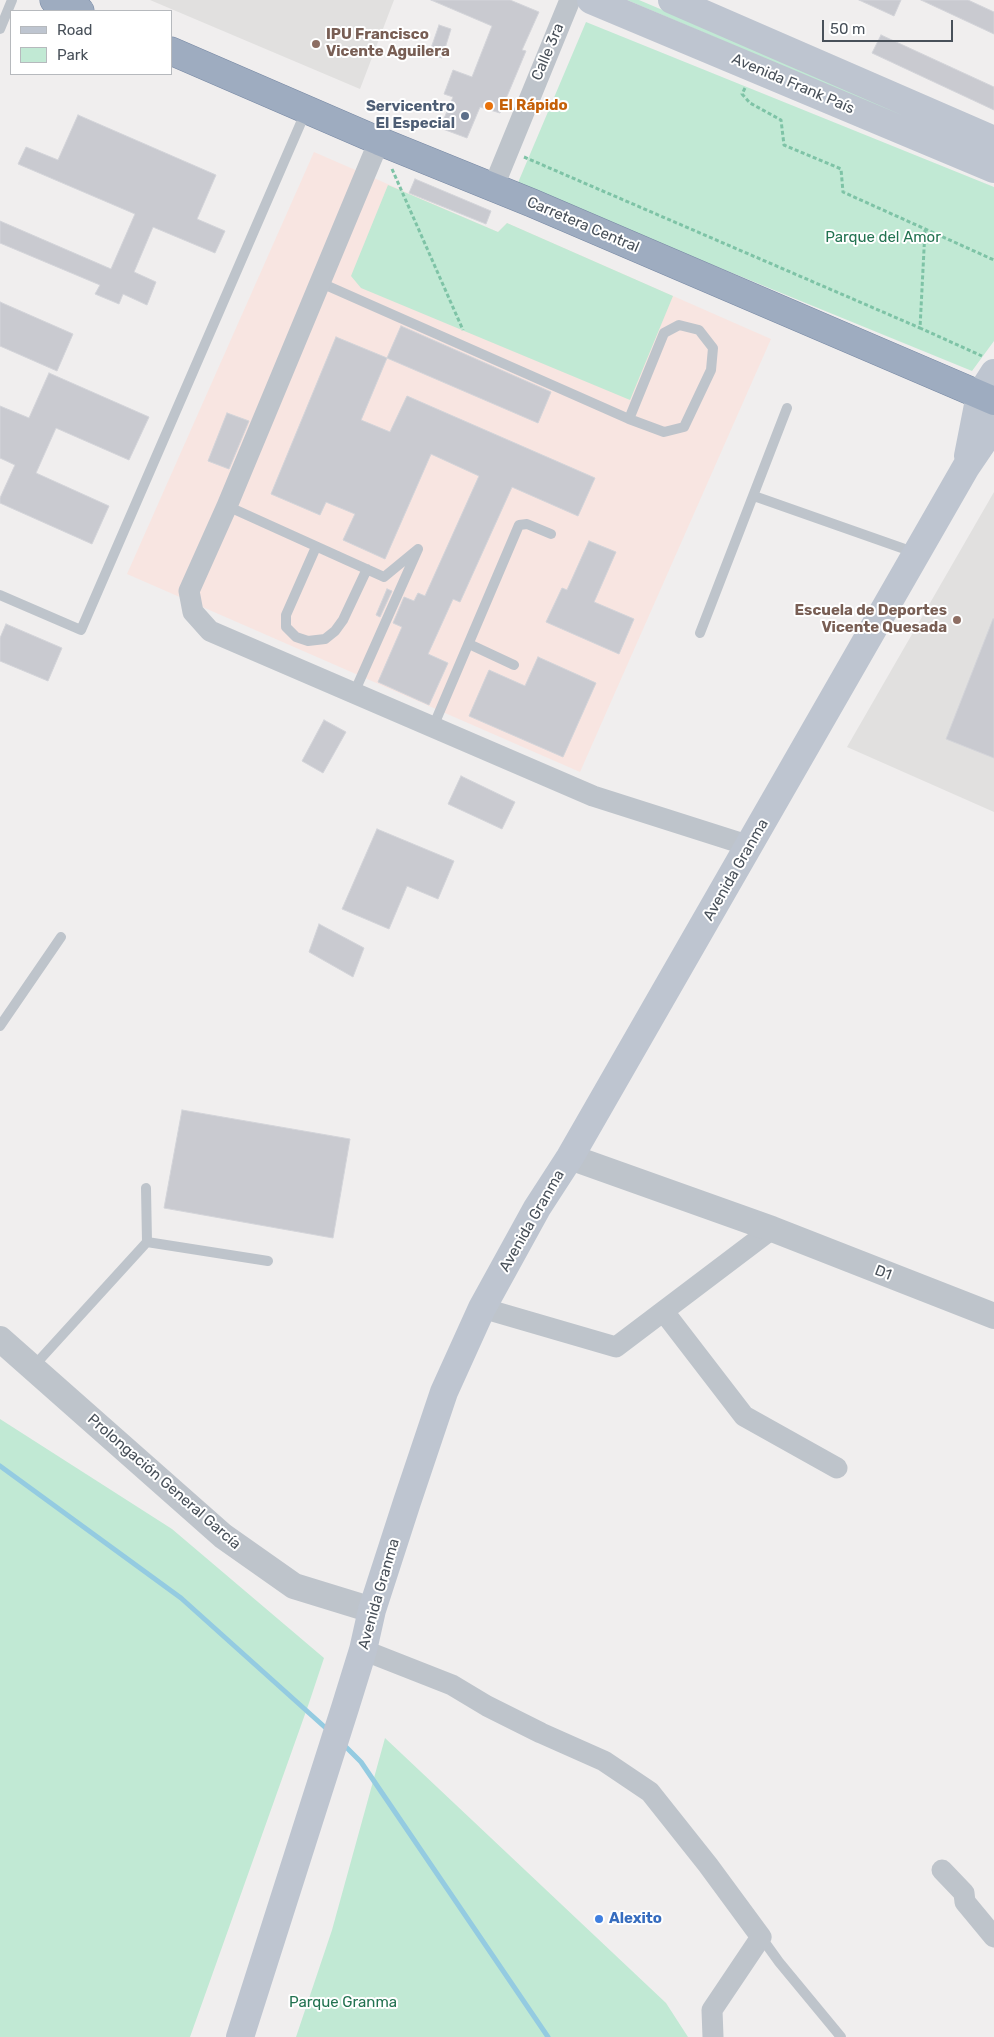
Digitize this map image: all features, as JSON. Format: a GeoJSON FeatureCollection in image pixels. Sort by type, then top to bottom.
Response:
{"type":"FeatureCollection","features":[{"type":"Feature","properties":{"kind":"highway"},"geometry":{"type":"LineString","coordinates":[[54,0],[78,10]]}},
{"type":"Feature","properties":{"kind":"highway","name":"Carretera Central"},"geometry":{"type":"LineString","coordinates":[[172,51],[493,188],[989,382]]}},
{"type":"Feature","properties":{"kind":"main road","name":"Avenida Frank País"},"geometry":{"type":"LineString","coordinates":[[591,0],[994,169]]}},
{"type":"Feature","properties":{"kind":"main road","name":"Avenida Frank País"},"geometry":{"type":"LineString","coordinates":[[672,0],[994,140]]}},
{"type":"Feature","properties":{"kind":"main road","name":"Avenida Granma"},"geometry":{"type":"LineString","coordinates":[[966,467],[989,382]]}},
{"type":"Feature","properties":{"kind":"main road","name":"Avenida Granma"},"geometry":{"type":"LineString","coordinates":[[240,2037],[363,1650],[372,1610],[444,1392],[482,1308],[537,1208],[570,1157],[966,467],[994,426]]}},
{"type":"Feature","properties":{"kind":"street","name":"Calle 3ra"},"geometry":{"type":"LineString","coordinates":[[493,188],[570,0]]}},
{"type":"Feature","properties":{"kind":"street"},"geometry":{"type":"LineString","coordinates":[[379,141],[227,506],[189,591],[192,612],[210,631],[593,796],[750,846]]}},
{"type":"Feature","properties":{"kind":"street","name":"D1"},"geometry":{"type":"LineString","coordinates":[[570,1157],[772,1229],[994,1316]]}},
{"type":"Feature","properties":{"kind":"street"},"geometry":{"type":"LineString","coordinates":[[482,1308],[616,1347],[772,1229]]}},
{"type":"Feature","properties":{"kind":"street"},"geometry":{"type":"LineString","coordinates":[[664,1312],[744,1416],[837,1468]]}},
{"type":"Feature","properties":{"kind":"street","name":"Prolongación General García"},"geometry":{"type":"LineString","coordinates":[[0,1339],[223,1536],[294,1586],[372,1610]]}},
{"type":"Feature","properties":{"kind":"street"},"geometry":{"type":"LineString","coordinates":[[363,1650],[452,1685],[487,1706],[604,1761],[650,1792],[708,1865],[761,1937],[712,2010],[713,2037]]}},
{"type":"Feature","properties":{"kind":"street"},"geometry":{"type":"LineString","coordinates":[[942,1870],[964,1893],[965,1902],[994,1937]]}},
{"type":"Feature","properties":{"kind":"lane"},"geometry":{"type":"LineString","coordinates":[[0,28],[12,0]]}},
{"type":"Feature","properties":{"kind":"lane"},"geometry":{"type":"LineString","coordinates":[[0,595],[81,630],[306,109]]}},
{"type":"Feature","properties":{"kind":"lane"},"geometry":{"type":"LineString","coordinates":[[321,283],[629,419],[664,432],[684,427],[711,370],[713,348],[698,330],[679,325],[664,332],[629,419]]}},
{"type":"Feature","properties":{"kind":"lane"},"geometry":{"type":"LineString","coordinates":[[700,633],[787,408]]}},
{"type":"Feature","properties":{"kind":"lane"},"geometry":{"type":"LineString","coordinates":[[754,496],[916,554]]}},
{"type":"Feature","properties":{"kind":"lane"},"geometry":{"type":"LineString","coordinates":[[227,506],[384,577],[418,549],[354,693]]}},
{"type":"Feature","properties":{"kind":"lane"},"geometry":{"type":"LineString","coordinates":[[433,727],[519,525],[527,524],[550,534]]}},
{"type":"Feature","properties":{"kind":"lane"},"geometry":{"type":"LineString","coordinates":[[316,547],[286,615],[286,628],[296,637],[308,642],[325,639],[335,631],[343,620],[367,569]]}},
{"type":"Feature","properties":{"kind":"lane"},"geometry":{"type":"LineString","coordinates":[[468,644],[514,665]]}},
{"type":"Feature","properties":{"kind":"lane"},"geometry":{"type":"LineString","coordinates":[[0,1026],[61,937]]}},
{"type":"Feature","properties":{"kind":"lane"},"geometry":{"type":"LineString","coordinates":[[32,1368],[147,1242],[146,1188]]}},
{"type":"Feature","properties":{"kind":"lane"},"geometry":{"type":"LineString","coordinates":[[147,1242],[268,1261]]}},
{"type":"Feature","properties":{"kind":"lane"},"geometry":{"type":"LineString","coordinates":[[761,1937],[779,1962],[841,2037]]}},
{"type":"Feature","properties":{"kind":"path"},"geometry":{"type":"LineString","coordinates":[[752,66],[742,94],[750,103],[781,120],[784,145],[840,168],[843,192],[994,260]]}},
{"type":"Feature","properties":{"kind":"path"},"geometry":{"type":"LineString","coordinates":[[379,141],[471,349]]}},
{"type":"Feature","properties":{"kind":"path"},"geometry":{"type":"LineString","coordinates":[[507,150],[920,328],[989,382]]}},
{"type":"Feature","properties":{"kind":"path"},"geometry":{"type":"LineString","coordinates":[[920,328],[925,230]]}},
{"type":"Feature","properties":{"kind":"shaded area","name":"IPU Francisco Vicente Aguilera"},"geometry":{"type":"Polygon","coordinates":[[[150,0],[394,0],[360,89],[150,0]]]}},
{"type":"Feature","properties":{"kind":"shaded area"},"geometry":{"type":"Polygon","coordinates":[[[314,152],[498,232],[507,223],[771,339],[580,772],[127,574],[314,152]]]}},
{"type":"Feature","properties":{"kind":"shaded area","name":"Escuela de Deportes Vicente Quesada"},"geometry":{"type":"Polygon","coordinates":[[[994,492],[994,812],[847,747],[994,492]]]}},
{"type":"Feature","properties":{"kind":"green space"},"geometry":{"type":"Polygon","coordinates":[[[627,0],[639,0],[994,151],[994,156],[627,0]]]}},
{"type":"Feature","properties":{"kind":"green space","name":"Parque del Amor"},"geometry":{"type":"Polygon","coordinates":[[[586,22],[994,187],[994,341],[972,371],[517,185],[586,22]]]}},
{"type":"Feature","properties":{"kind":"green space"},"geometry":{"type":"Polygon","coordinates":[[[388,185],[498,232],[507,223],[673,296],[630,400],[361,288],[351,276],[388,185]]]}},
{"type":"Feature","properties":{"kind":"green space"},"geometry":{"type":"Polygon","coordinates":[[[0,1419],[172,1529],[324,1658],[190,2037],[0,2037],[0,1419]]]}},
{"type":"Feature","properties":{"kind":"green space","name":"Parque Granma"},"geometry":{"type":"Polygon","coordinates":[[[385,1738],[666,2003],[688,2037],[296,2037],[332,1930],[385,1738]]]}},
{"type":"Feature","properties":{"kind":"building"},"geometry":{"type":"Polygon","coordinates":[[[431,0],[510,0],[539,12],[522,50],[526,51],[500,113],[480,107],[467,138],[440,128],[453,97],[444,94],[453,70],[472,77],[492,26],[431,0]]]}},
{"type":"Feature","properties":{"kind":"building"},"geometry":{"type":"Polygon","coordinates":[[[859,0],[901,0],[894,16],[859,0]]]}},
{"type":"Feature","properties":{"kind":"building"},"geometry":{"type":"Polygon","coordinates":[[[921,0],[968,0],[994,12],[994,34],[921,0]]]}},
{"type":"Feature","properties":{"kind":"building"},"geometry":{"type":"Polygon","coordinates":[[[439,25],[451,29],[442,58],[429,54],[439,25]]]}},
{"type":"Feature","properties":{"kind":"building"},"geometry":{"type":"Polygon","coordinates":[[[881,35],[994,87],[994,110],[872,53],[881,35]]]}},
{"type":"Feature","properties":{"kind":"building"},"geometry":{"type":"Polygon","coordinates":[[[78,115],[216,175],[197,219],[225,231],[215,253],[153,227],[134,272],[156,282],[147,305],[123,294],[119,304],[95,294],[100,285],[0,243],[0,221],[111,269],[135,214],[18,164],[26,147],[58,160],[78,115]]]}},
{"type":"Feature","properties":{"kind":"building"},"geometry":{"type":"Polygon","coordinates":[[[415,179],[491,211],[486,224],[409,193],[415,179]]]}},
{"type":"Feature","properties":{"kind":"building"},"geometry":{"type":"Polygon","coordinates":[[[0,302],[73,334],[57,371],[0,346],[0,302]]]}},
{"type":"Feature","properties":{"kind":"building"},"geometry":{"type":"Polygon","coordinates":[[[401,326],[551,392],[538,423],[387,358],[401,326]]]}},
{"type":"Feature","properties":{"kind":"building"},"geometry":{"type":"Polygon","coordinates":[[[336,337],[387,358],[361,420],[390,432],[407,396],[595,478],[578,516],[512,487],[460,602],[453,599],[428,654],[448,663],[429,705],[378,682],[402,627],[393,623],[404,597],[414,601],[418,593],[425,596],[479,476],[431,454],[385,559],[343,540],[355,514],[326,502],[320,515],[271,494],[336,337]]]}},
{"type":"Feature","properties":{"kind":"building"},"geometry":{"type":"Polygon","coordinates":[[[49,373],[149,417],[129,460],[56,428],[36,473],[109,506],[92,544],[0,503],[0,498],[15,465],[0,458],[0,406],[29,418],[49,373]]]}},
{"type":"Feature","properties":{"kind":"building"},"geometry":{"type":"Polygon","coordinates":[[[227,413],[249,421],[229,469],[208,461],[227,413]]]}},
{"type":"Feature","properties":{"kind":"building"},"geometry":{"type":"Polygon","coordinates":[[[589,541],[616,552],[594,602],[634,619],[619,654],[546,622],[562,588],[567,590],[589,541]]]}},
{"type":"Feature","properties":{"kind":"building"},"geometry":{"type":"Polygon","coordinates":[[[387,589],[392,591],[380,617],[376,615],[387,589]]]}},
{"type":"Feature","properties":{"kind":"building"},"geometry":{"type":"Polygon","coordinates":[[[994,619],[994,758],[946,739],[994,619]]]}},
{"type":"Feature","properties":{"kind":"building"},"geometry":{"type":"Polygon","coordinates":[[[6,624],[62,648],[48,681],[0,661],[0,638],[6,624]]]}},
{"type":"Feature","properties":{"kind":"building"},"geometry":{"type":"Polygon","coordinates":[[[538,657],[596,683],[563,757],[469,716],[489,670],[525,686],[538,657]]]}},
{"type":"Feature","properties":{"kind":"building"},"geometry":{"type":"Polygon","coordinates":[[[324,720],[346,732],[323,773],[302,761],[324,720]]]}},
{"type":"Feature","properties":{"kind":"building"},"geometry":{"type":"Polygon","coordinates":[[[461,776],[515,802],[502,829],[448,804],[461,776]]]}},
{"type":"Feature","properties":{"kind":"building"},"geometry":{"type":"Polygon","coordinates":[[[377,829],[454,861],[438,899],[407,886],[389,929],[342,909],[377,829]]]}},
{"type":"Feature","properties":{"kind":"building"},"geometry":{"type":"Polygon","coordinates":[[[319,924],[364,948],[353,977],[309,952],[319,924]]]}},
{"type":"Feature","properties":{"kind":"building"},"geometry":{"type":"Polygon","coordinates":[[[182,1110],[350,1139],[333,1238],[164,1208],[182,1110]]]}},
{"type":"Feature","properties":{"kind":"waterway"},"geometry":{"type":"LineString","coordinates":[[0,1466],[181,1598],[328,1730]]}},
{"type":"Feature","properties":{"kind":"waterway"},"geometry":{"type":"LineString","coordinates":[[342,1743],[361,1762],[548,2037]]}},
{"type":"Feature","properties":{"kind":"place","name":"IPU Francisco Vicente Aguilera"},"geometry":{"type":"Point","coordinates":[316,44]}},
{"type":"Feature","properties":{"kind":"place","name":"El Rápido"},"geometry":{"type":"Point","coordinates":[489,106]}},
{"type":"Feature","properties":{"kind":"place","name":"Servicentro El Especial"},"geometry":{"type":"Point","coordinates":[465,116]}},
{"type":"Feature","properties":{"kind":"place","name":"Escuela de Deportes Vicente Quesada"},"geometry":{"type":"Point","coordinates":[957,620]}},
{"type":"Feature","properties":{"kind":"place","name":"Alexito"},"geometry":{"type":"Point","coordinates":[599,1919]}}]}
